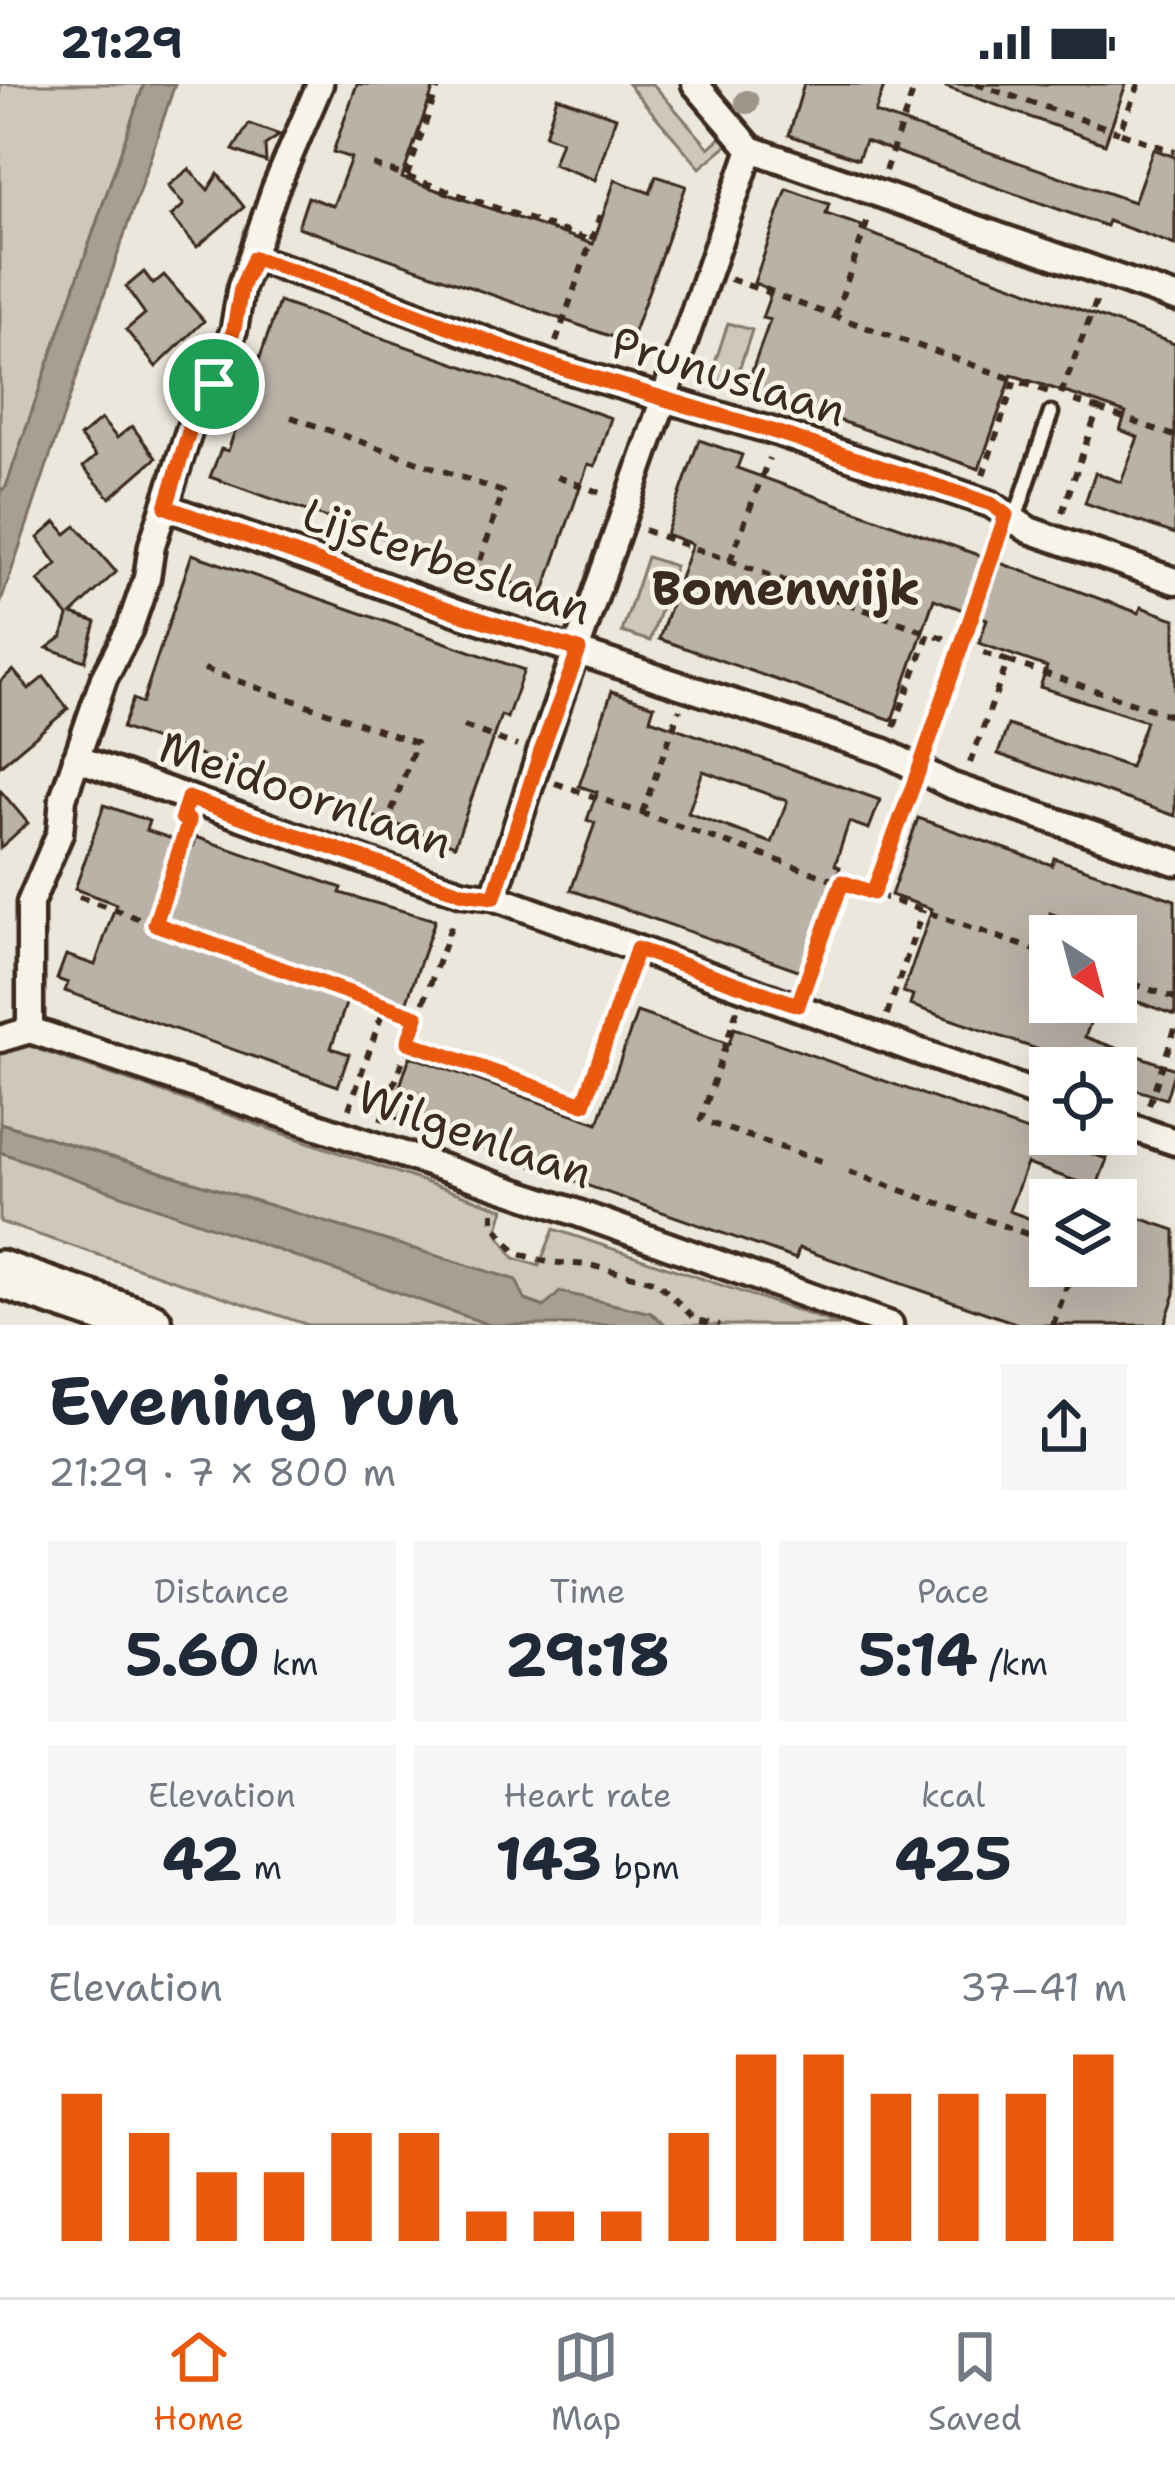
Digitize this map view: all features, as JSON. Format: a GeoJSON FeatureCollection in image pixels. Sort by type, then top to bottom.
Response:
{"type":"FeatureCollection","features":[{"type":"Feature","properties":{"kind":"highway"},"geometry":{"type":"LineString","coordinates":[[0,1274],[149,1325]]}},
{"type":"Feature","properties":{"kind":"street"},"geometry":{"type":"LineString","coordinates":[[0,1039],[30,1030],[29,903],[60,833],[63,798],[104,678],[147,578],[152,544],[191,425],[214,384],[275,189],[320,84]]}},
{"type":"Feature","properties":{"kind":"street"},"geometry":{"type":"LineString","coordinates":[[695,84],[751,149],[1175,298]]}},
{"type":"Feature","properties":{"kind":"street"},"geometry":{"type":"LineString","coordinates":[[494,897],[751,149]]}},
{"type":"Feature","properties":{"kind":"street","name":"Prunuslaan"},"geometry":{"type":"LineString","coordinates":[[254,258],[548,364],[779,433],[991,504],[1029,530],[1175,581]]}},
{"type":"Feature","properties":{"kind":"street","name":"Lijsterbeslaan"},"geometry":{"type":"LineString","coordinates":[[166,507],[462,614],[801,722],[920,767],[950,785],[1175,862]]}},
{"type":"Feature","properties":{"kind":"street","name":"Meidoornlaan"},"geometry":{"type":"LineString","coordinates":[[76,758],[463,893],[494,897],[1029,1091]]}},
{"type":"Feature","properties":{"kind":"street","name":"Wilgenlaan"},"geometry":{"type":"LineString","coordinates":[[30,1030],[493,1185],[890,1325]]}},
{"type":"Feature","properties":{"kind":"street"},"geometry":{"type":"LineString","coordinates":[[1137,1130],[1175,1142]]}},
{"type":"Feature","properties":{"kind":"lane"},"geometry":{"type":"LineString","coordinates":[[1010,518],[1052,412]]}},
{"type":"Feature","properties":{"kind":"lane"},"geometry":{"type":"LineString","coordinates":[[920,767],[957,658]]}},
{"type":"Feature","properties":{"kind":"path"},"geometry":{"type":"LineString","coordinates":[[407,176],[439,84]]}},
{"type":"Feature","properties":{"kind":"path"},"geometry":{"type":"LineString","coordinates":[[976,84],[1175,152]]}},
{"type":"Feature","properties":{"kind":"path"},"geometry":{"type":"LineString","coordinates":[[1119,132],[1139,84]]}},
{"type":"Feature","properties":{"kind":"path"},"geometry":{"type":"LineString","coordinates":[[373,165],[592,241]]}},
{"type":"Feature","properties":{"kind":"path"},"geometry":{"type":"LineString","coordinates":[[548,364],[600,215]]}},
{"type":"Feature","properties":{"kind":"path"},"geometry":{"type":"LineString","coordinates":[[708,271],[1015,380]]}},
{"type":"Feature","properties":{"kind":"path"},"geometry":{"type":"LineString","coordinates":[[1052,412],[1106,274]]}},
{"type":"Feature","properties":{"kind":"path"},"geometry":{"type":"LineString","coordinates":[[1098,409],[1175,436]]}},
{"type":"Feature","properties":{"kind":"path"},"geometry":{"type":"LineString","coordinates":[[291,417],[503,492]]}},
{"type":"Feature","properties":{"kind":"path"},"geometry":{"type":"LineString","coordinates":[[730,561],[779,433]]}},
{"type":"Feature","properties":{"kind":"path"},"geometry":{"type":"LineString","coordinates":[[557,477],[730,561],[929,633]]}},
{"type":"Feature","properties":{"kind":"path"},"geometry":{"type":"LineString","coordinates":[[462,614],[507,483]]}},
{"type":"Feature","properties":{"kind":"path"},"geometry":{"type":"LineString","coordinates":[[957,658],[1010,518]]}},
{"type":"Feature","properties":{"kind":"path"},"geometry":{"type":"LineString","coordinates":[[1008,661],[1175,717]]}},
{"type":"Feature","properties":{"kind":"path"},"geometry":{"type":"LineString","coordinates":[[204,669],[416,743],[374,863]]}},
{"type":"Feature","properties":{"kind":"path"},"geometry":{"type":"LineString","coordinates":[[642,813],[681,704]]}},
{"type":"Feature","properties":{"kind":"path"},"geometry":{"type":"LineString","coordinates":[[464,726],[642,813],[1029,948]]}},
{"type":"Feature","properties":{"kind":"path"},"geometry":{"type":"LineString","coordinates":[[873,893],[920,767]]}},
{"type":"Feature","properties":{"kind":"path"},"geometry":{"type":"LineString","coordinates":[[155,924],[189,821],[182,818],[188,798]]}},
{"type":"Feature","properties":{"kind":"path"},"geometry":{"type":"LineString","coordinates":[[798,1005],[842,882]]}},
{"type":"Feature","properties":{"kind":"path"},"geometry":{"type":"LineString","coordinates":[[380,1124],[463,893]]}},
{"type":"Feature","properties":{"kind":"path"},"geometry":{"type":"LineString","coordinates":[[79,897],[417,1017]]}},
{"type":"Feature","properties":{"kind":"path"},"geometry":{"type":"LineString","coordinates":[[880,1037],[923,910]]}},
{"type":"Feature","properties":{"kind":"path"},"geometry":{"type":"LineString","coordinates":[[408,1042],[584,1104],[637,949]]}},
{"type":"Feature","properties":{"kind":"path"},"geometry":{"type":"LineString","coordinates":[[1137,985],[1175,998]]}},
{"type":"Feature","properties":{"kind":"path"},"geometry":{"type":"LineString","coordinates":[[720,1000],[738,1006],[701,1120],[827,1163]]}},
{"type":"Feature","properties":{"kind":"path"},"geometry":{"type":"LineString","coordinates":[[348,1113],[385,1006]]}},
{"type":"Feature","properties":{"kind":"path"},"geometry":{"type":"LineString","coordinates":[[1137,1108],[1175,1029]]}},
{"type":"Feature","properties":{"kind":"path"},"geometry":{"type":"LineString","coordinates":[[848,1172],[1029,1236]]}},
{"type":"Feature","properties":{"kind":"path"},"geometry":{"type":"LineString","coordinates":[[493,1185],[493,1223],[516,1253],[547,1262],[589,1264],[657,1282],[696,1320],[720,1325]]}},
{"type":"Feature","properties":{"kind":"path"},"geometry":{"type":"LineString","coordinates":[[1053,1325],[1066,1287]]}},
{"type":"Feature","properties":{"kind":"shaded area"},"geometry":{"type":"Polygon","coordinates":[[[0,84],[144,84],[6,487],[0,491],[0,84]]]}},
{"type":"Feature","properties":{"kind":"shaded area"},"geometry":{"type":"Polygon","coordinates":[[[144,84],[175,84],[0,605],[0,491],[6,487],[144,84]]]}},
{"type":"Feature","properties":{"kind":"shaded area"},"geometry":{"type":"Polygon","coordinates":[[[628,84],[653,84],[709,148],[724,135],[731,142],[700,168],[628,84]]]}},
{"type":"Feature","properties":{"kind":"shaded area"},"geometry":{"type":"Polygon","coordinates":[[[728,323],[752,330],[734,386],[710,378],[728,323]]]}},
{"type":"Feature","properties":{"kind":"shaded area"},"geometry":{"type":"Polygon","coordinates":[[[647,557],[675,566],[650,641],[622,632],[647,557]]]}},
{"type":"Feature","properties":{"kind":"shaded area"},"geometry":{"type":"Polygon","coordinates":[[[39,1041],[39,1050],[504,1209],[497,1232],[514,1258],[539,1266],[554,1229],[840,1325],[666,1325],[651,1313],[545,1307],[525,1300],[515,1280],[0,1123],[0,1052],[39,1041]]]}},
{"type":"Feature","properties":{"kind":"shaded area"},"geometry":{"type":"Polygon","coordinates":[[[0,1123],[516,1280],[525,1300],[544,1307],[560,1292],[651,1313],[666,1325],[490,1325],[0,1152],[0,1123]]]}},
{"type":"Feature","properties":{"kind":"shaded area"},"geometry":{"type":"Polygon","coordinates":[[[0,1152],[490,1325],[308,1325],[0,1222],[0,1152]]]}},
{"type":"Feature","properties":{"kind":"building"},"geometry":{"type":"Polygon","coordinates":[[[357,84],[435,84],[402,178],[593,244],[615,180],[650,193],[656,176],[686,186],[630,343],[298,227],[308,197],[333,206],[351,158],[333,152],[357,84]]]}},
{"type":"Feature","properties":{"kind":"building"},"geometry":{"type":"Polygon","coordinates":[[[804,84],[885,84],[875,113],[1134,202],[1153,149],[1175,157],[1175,245],[1108,221],[1106,226],[865,141],[858,159],[789,135],[804,84]]]}},
{"type":"Feature","properties":{"kind":"building"},"geometry":{"type":"Polygon","coordinates":[[[947,84],[1126,84],[1105,144],[947,84]]]}},
{"type":"Feature","properties":{"kind":"building"},"geometry":{"type":"Polygon","coordinates":[[[557,97],[616,117],[595,180],[553,164],[561,141],[545,135],[557,97]]]}},
{"type":"Feature","properties":{"kind":"building"},"geometry":{"type":"Polygon","coordinates":[[[249,124],[280,135],[265,145],[266,162],[233,150],[249,124]]]}},
{"type":"Feature","properties":{"kind":"building"},"geometry":{"type":"Polygon","coordinates":[[[189,169],[208,190],[218,174],[244,207],[197,247],[171,216],[184,205],[168,186],[189,169]]]}},
{"type":"Feature","properties":{"kind":"building"},"geometry":{"type":"Polygon","coordinates":[[[787,189],[829,204],[826,214],[862,226],[861,230],[1175,344],[1175,534],[1085,503],[1095,473],[1121,482],[1138,437],[1120,430],[1126,413],[1092,401],[1012,375],[979,469],[746,388],[770,320],[762,318],[772,290],[754,283],[787,189]]]}},
{"type":"Feature","properties":{"kind":"building"},"geometry":{"type":"Polygon","coordinates":[[[144,272],[153,284],[164,275],[204,321],[156,367],[126,330],[145,314],[126,287],[144,272]]]}},
{"type":"Feature","properties":{"kind":"building"},"geometry":{"type":"Polygon","coordinates":[[[279,302],[611,418],[595,466],[588,464],[543,594],[210,477],[221,449],[228,451],[279,302]]]}},
{"type":"Feature","properties":{"kind":"building"},"geometry":{"type":"Polygon","coordinates":[[[101,419],[117,438],[132,426],[156,458],[110,498],[83,467],[96,456],[80,437],[101,419]]]}},
{"type":"Feature","properties":{"kind":"building"},"geometry":{"type":"Polygon","coordinates":[[[699,440],[742,455],[737,468],[1139,613],[1141,607],[1175,619],[1175,816],[998,754],[1008,725],[1130,767],[1146,721],[1040,687],[1047,667],[979,643],[987,619],[934,599],[892,720],[659,639],[692,544],[666,534],[699,440]]]}},
{"type":"Feature","properties":{"kind":"building"},"geometry":{"type":"Polygon","coordinates":[[[56,522],[66,534],[76,526],[116,572],[72,614],[96,622],[85,661],[47,648],[62,637],[68,616],[38,581],[57,564],[38,538],[56,522]]]}},
{"type":"Feature","properties":{"kind":"building"},"geometry":{"type":"Polygon","coordinates":[[[192,554],[524,670],[507,718],[501,715],[455,845],[122,728],[133,699],[142,703],[192,554]]]}},
{"type":"Feature","properties":{"kind":"building"},"geometry":{"type":"Polygon","coordinates":[[[13,670],[29,689],[44,677],[68,709],[0,766],[0,682],[13,670]]]}},
{"type":"Feature","properties":{"kind":"building"},"geometry":{"type":"Polygon","coordinates":[[[612,691],[654,706],[650,719],[880,800],[869,829],[849,822],[835,865],[840,867],[804,972],[571,890],[595,823],[587,820],[597,792],[579,786],[612,691]],[[703,771],[688,813],[772,843],[787,801],[703,771]]]}},
{"type":"Feature","properties":{"kind":"building"},"geometry":{"type":"Polygon","coordinates":[[[0,790],[28,823],[0,848],[0,790]]]}},
{"type":"Feature","properties":{"kind":"building"},"geometry":{"type":"Polygon","coordinates":[[[104,805],[149,821],[146,830],[193,846],[196,837],[342,888],[340,893],[435,920],[406,1004],[352,986],[331,1048],[349,1054],[338,1086],[65,991],[68,983],[57,979],[66,955],[95,965],[116,904],[75,889],[104,805]]]}},
{"type":"Feature","properties":{"kind":"building"},"geometry":{"type":"Polygon","coordinates":[[[918,818],[1052,865],[1054,858],[1175,900],[1175,1015],[1137,1002],[1137,915],[1029,915],[1029,1023],[1090,1023],[1085,1037],[1113,1047],[1031,1047],[910,1005],[913,995],[903,992],[932,909],[891,895],[918,818]]]}},
{"type":"Feature","properties":{"kind":"building"},"geometry":{"type":"Polygon","coordinates":[[[637,1012],[729,1044],[734,1028],[1029,1132],[1029,1155],[1107,1159],[1099,1179],[1070,1179],[1027,1164],[1009,1211],[1029,1218],[1029,1287],[1137,1287],[1137,1217],[1175,1230],[1175,1294],[1164,1325],[1021,1325],[799,1248],[796,1259],[390,1116],[410,1056],[598,1123],[637,1012]]]}},
{"type":"Feature","properties":{"kind":"building"},"geometry":{"type":"Polygon","coordinates":[[[1137,1055],[1175,1069],[1166,1099],[1137,1090],[1137,1055]]]}},
{"type":"Feature","properties":{"kind":"district","name":"Bomenwijk"},"geometry":{"type":"Point","coordinates":[786,588]}},
{"type":"Feature","properties":{"kind":"route"},"geometry":{"type":"LineString","coordinates":[[254,258],[548,364],[779,433],[991,504],[1006,515],[873,893],[842,882],[798,1005],[637,949],[584,1104],[408,1042],[417,1017],[155,924],[189,821],[182,818],[188,798],[463,893],[494,897],[579,650],[462,614],[166,507],[191,425],[214,384],[254,258]]}}]}
